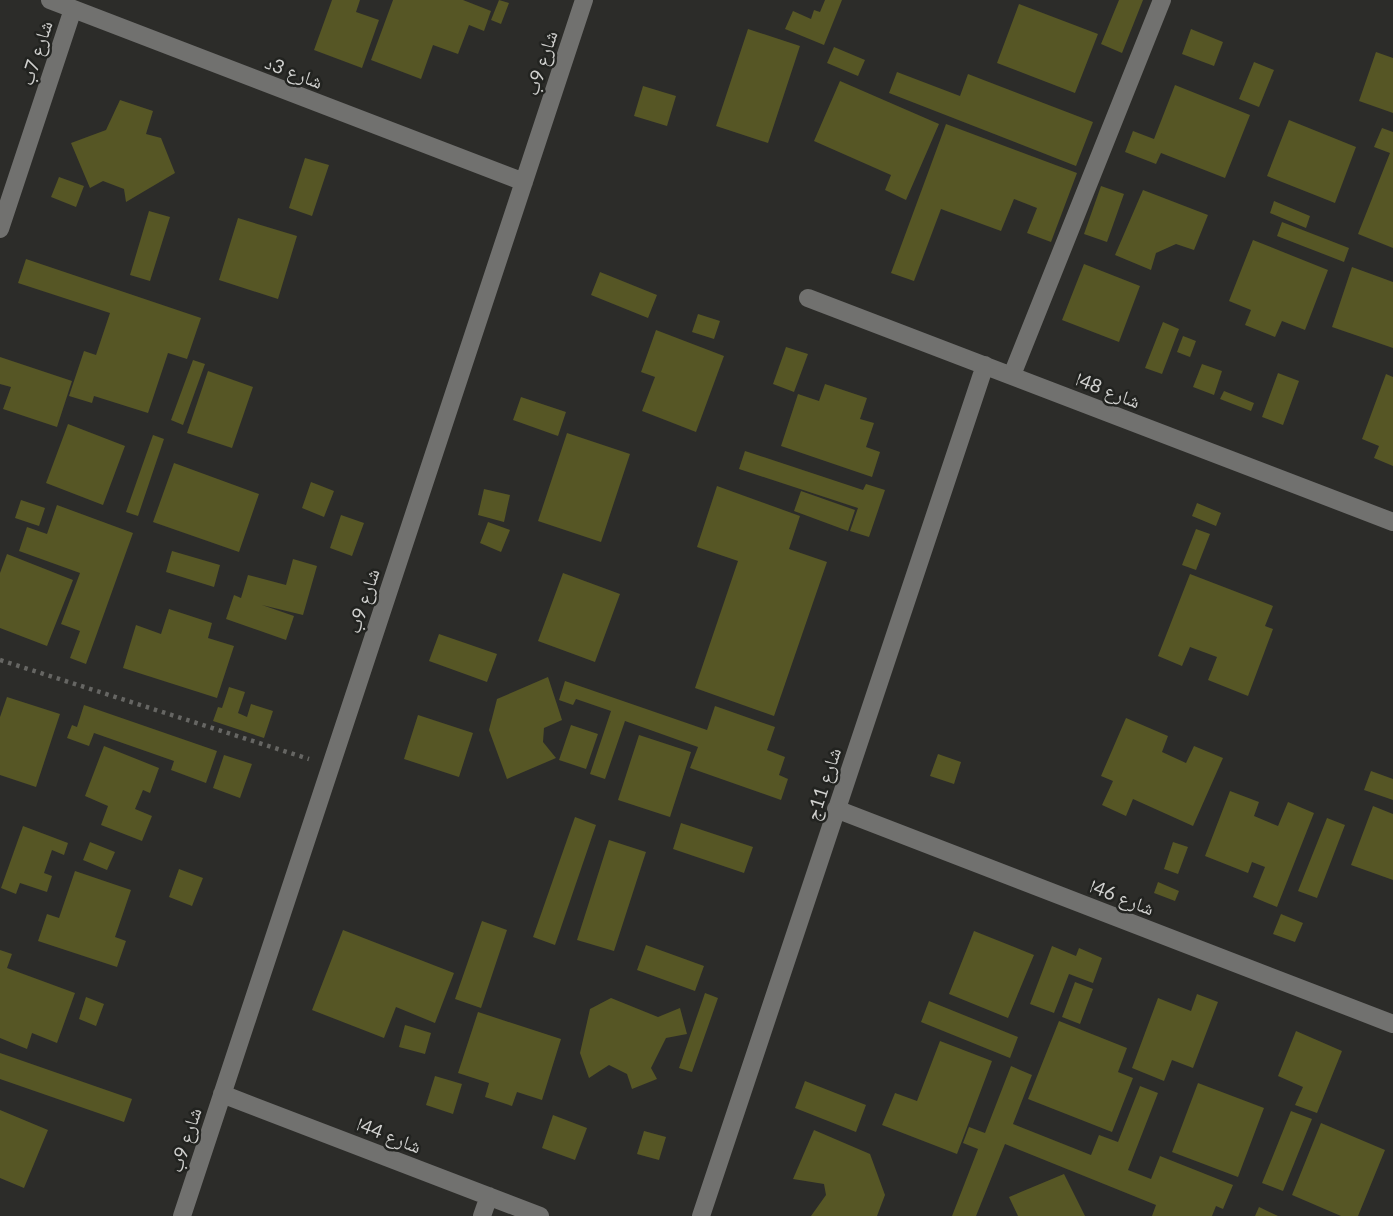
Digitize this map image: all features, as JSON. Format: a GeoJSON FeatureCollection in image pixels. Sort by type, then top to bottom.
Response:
{"type":"FeatureCollection","features":[{"type":"Feature","properties":{"kind":"street","name":"شارع 3د"},"geometry":{"type":"LineString","coordinates":[[50,0],[524,182]]}},
{"type":"Feature","properties":{"kind":"street","name":"شارع 9ب"},"geometry":{"type":"LineString","coordinates":[[182,1216],[584,0]]}},
{"type":"Feature","properties":{"kind":"street"},"geometry":{"type":"LineString","coordinates":[[1012,375],[1162,0]]}},
{"type":"Feature","properties":{"kind":"street","name":"شارع 7ب"},"geometry":{"type":"LineString","coordinates":[[0,229],[73,9]]}},
{"type":"Feature","properties":{"kind":"street","name":"شارع 48ا"},"geometry":{"type":"LineString","coordinates":[[808,298],[1393,522]]}},
{"type":"Feature","properties":{"kind":"street","name":"شارع 11ج"},"geometry":{"type":"LineString","coordinates":[[701,1216],[985,365]]}},
{"type":"Feature","properties":{"kind":"street","name":"شارع 46ا"},"geometry":{"type":"LineString","coordinates":[[836,810],[1393,1024]]}},
{"type":"Feature","properties":{"kind":"street","name":"شارع 44ا"},"geometry":{"type":"LineString","coordinates":[[222,1094],[540,1216]]}},
{"type":"Feature","properties":{"kind":"street"},"geometry":{"type":"LineString","coordinates":[[482,1216],[489,1196]]}},
{"type":"Feature","properties":{"kind":"path"},"geometry":{"type":"LineString","coordinates":[[0,660],[330,766]]}},
{"type":"Feature","properties":{"kind":"building"},"geometry":{"type":"Polygon","coordinates":[[[332,0],[360,0],[356,12],[379,20],[362,68],[314,50],[332,0]]]}},
{"type":"Feature","properties":{"kind":"building"},"geometry":{"type":"Polygon","coordinates":[[[393,0],[463,0],[491,11],[484,31],[469,25],[458,54],[433,45],[421,79],[371,60],[393,0]]]}},
{"type":"Feature","properties":{"kind":"building"},"geometry":{"type":"Polygon","coordinates":[[[499,0],[509,3],[501,24],[491,20],[499,0]]]}},
{"type":"Feature","properties":{"kind":"building"},"geometry":{"type":"Polygon","coordinates":[[[825,0],[842,0],[824,45],[785,29],[793,11],[811,19],[814,10],[820,12],[825,0]]]}},
{"type":"Feature","properties":{"kind":"building"},"geometry":{"type":"Polygon","coordinates":[[[1119,0],[1143,0],[1122,53],[1101,44],[1119,0]]]}},
{"type":"Feature","properties":{"kind":"building"},"geometry":{"type":"Polygon","coordinates":[[[1019,4],[1098,34],[1075,93],[997,63],[1019,4]]]}},
{"type":"Feature","properties":{"kind":"building"},"geometry":{"type":"Polygon","coordinates":[[[748,29],[800,46],[768,143],[716,126],[748,29]]]}},
{"type":"Feature","properties":{"kind":"building"},"geometry":{"type":"Polygon","coordinates":[[[1191,29],[1223,42],[1214,66],[1182,54],[1191,29]]]}},
{"type":"Feature","properties":{"kind":"building"},"geometry":{"type":"Polygon","coordinates":[[[834,47],[865,60],[858,76],[827,63],[834,47]]]}},
{"type":"Feature","properties":{"kind":"building"},"geometry":{"type":"Polygon","coordinates":[[[1376,52],[1393,58],[1393,113],[1359,101],[1376,52]]]}},
{"type":"Feature","properties":{"kind":"building"},"geometry":{"type":"Polygon","coordinates":[[[1254,62],[1274,70],[1259,107],[1239,99],[1254,62]]]}},
{"type":"Feature","properties":{"kind":"building"},"geometry":{"type":"Polygon","coordinates":[[[897,72],[960,96],[968,74],[1093,122],[1076,166],[889,93],[897,72]]]}},
{"type":"Feature","properties":{"kind":"building"},"geometry":{"type":"Polygon","coordinates":[[[840,81],[939,124],[906,200],[885,190],[891,175],[814,141],[840,81]]]}},
{"type":"Feature","properties":{"kind":"building"},"geometry":{"type":"Polygon","coordinates":[[[1175,85],[1250,115],[1225,178],[1161,153],[1156,164],[1125,152],[1133,131],[1154,139],[1175,85]]]}},
{"type":"Feature","properties":{"kind":"building"},"geometry":{"type":"Polygon","coordinates":[[[643,86],[676,96],[667,126],[634,116],[643,86]]]}},
{"type":"Feature","properties":{"kind":"building"},"geometry":{"type":"Polygon","coordinates":[[[120,100],[153,111],[146,134],[161,138],[175,173],[126,202],[124,189],[103,181],[90,188],[71,143],[106,130],[120,100]]]}},
{"type":"Feature","properties":{"kind":"building"},"geometry":{"type":"Polygon","coordinates":[[[1289,120],[1356,147],[1335,203],[1267,176],[1289,120]]]}},
{"type":"Feature","properties":{"kind":"building"},"geometry":{"type":"Polygon","coordinates":[[[946,124],[1077,173],[1051,242],[1027,233],[1037,208],[1014,199],[1001,231],[941,209],[914,281],[891,273],[946,124]]]}},
{"type":"Feature","properties":{"kind":"building"},"geometry":{"type":"Polygon","coordinates":[[[1382,128],[1393,132],[1393,248],[1358,234],[1390,153],[1374,147],[1382,128]]]}},
{"type":"Feature","properties":{"kind":"building"},"geometry":{"type":"Polygon","coordinates":[[[305,158],[329,165],[312,216],[289,208],[305,158]]]}},
{"type":"Feature","properties":{"kind":"building"},"geometry":{"type":"Polygon","coordinates":[[[59,177],[84,186],[76,207],[51,197],[59,177]]]}},
{"type":"Feature","properties":{"kind":"building"},"geometry":{"type":"Polygon","coordinates":[[[1101,186],[1124,194],[1107,242],[1084,234],[1101,186]]]}},
{"type":"Feature","properties":{"kind":"building"},"geometry":{"type":"Polygon","coordinates":[[[1143,190],[1208,215],[1194,250],[1176,244],[1156,253],[1151,270],[1115,255],[1143,190]]]}},
{"type":"Feature","properties":{"kind":"building"},"geometry":{"type":"Polygon","coordinates":[[[1274,201],[1310,216],[1306,228],[1270,213],[1274,201]]]}},
{"type":"Feature","properties":{"kind":"building"},"geometry":{"type":"Polygon","coordinates":[[[149,211],[170,217],[150,281],[130,275],[149,211]]]}},
{"type":"Feature","properties":{"kind":"building"},"geometry":{"type":"Polygon","coordinates":[[[238,218],[297,236],[278,299],[219,280],[238,218]]]}},
{"type":"Feature","properties":{"kind":"building"},"geometry":{"type":"Polygon","coordinates":[[[1282,222],[1349,248],[1344,262],[1277,236],[1282,222]]]}},
{"type":"Feature","properties":{"kind":"building"},"geometry":{"type":"Polygon","coordinates":[[[1253,240],[1328,270],[1305,330],[1282,321],[1275,337],[1245,325],[1251,310],[1229,301],[1253,240]]]}},
{"type":"Feature","properties":{"kind":"building"},"geometry":{"type":"Polygon","coordinates":[[[26,259],[201,318],[187,359],[168,353],[148,413],[94,396],[92,403],[69,396],[84,351],[96,355],[110,313],[18,283],[26,259]]]}},
{"type":"Feature","properties":{"kind":"building"},"geometry":{"type":"Polygon","coordinates":[[[1084,264],[1140,286],[1119,342],[1062,320],[1084,264]]]}},
{"type":"Feature","properties":{"kind":"building"},"geometry":{"type":"Polygon","coordinates":[[[1352,267],[1393,282],[1393,348],[1332,327],[1352,267]]]}},
{"type":"Feature","properties":{"kind":"building"},"geometry":{"type":"Polygon","coordinates":[[[600,272],[657,295],[648,318],[591,295],[600,272]]]}},
{"type":"Feature","properties":{"kind":"building"},"geometry":{"type":"Polygon","coordinates":[[[698,314],[720,321],[714,339],[692,332],[698,314]]]}},
{"type":"Feature","properties":{"kind":"building"},"geometry":{"type":"Polygon","coordinates":[[[1163,322],[1179,329],[1162,374],[1145,368],[1163,322]]]}},
{"type":"Feature","properties":{"kind":"building"},"geometry":{"type":"Polygon","coordinates":[[[656,330],[724,356],[696,432],[642,411],[655,377],[641,372],[656,330]]]}},
{"type":"Feature","properties":{"kind":"building"},"geometry":{"type":"Polygon","coordinates":[[[1183,336],[1196,341],[1190,357],[1177,352],[1183,336]]]}},
{"type":"Feature","properties":{"kind":"building"},"geometry":{"type":"Polygon","coordinates":[[[786,347],[808,354],[794,392],[773,384],[786,347]]]}},
{"type":"Feature","properties":{"kind":"building"},"geometry":{"type":"Polygon","coordinates":[[[0,357],[72,381],[57,427],[3,409],[11,387],[0,384],[0,357]]]}},
{"type":"Feature","properties":{"kind":"building"},"geometry":{"type":"Polygon","coordinates":[[[193,360],[205,364],[183,425],[171,420],[193,360]]]}},
{"type":"Feature","properties":{"kind":"building"},"geometry":{"type":"Polygon","coordinates":[[[1202,364],[1222,371],[1214,395],[1193,387],[1202,364]]]}},
{"type":"Feature","properties":{"kind":"building"},"geometry":{"type":"Polygon","coordinates":[[[208,371],[253,387],[232,448],[187,433],[208,371]]]}},
{"type":"Feature","properties":{"kind":"building"},"geometry":{"type":"Polygon","coordinates":[[[1278,373],[1299,381],[1283,425],[1262,417],[1278,373]]]}},
{"type":"Feature","properties":{"kind":"building"},"geometry":{"type":"Polygon","coordinates":[[[1386,374],[1393,377],[1393,466],[1374,458],[1379,446],[1362,439],[1386,374]]]}},
{"type":"Feature","properties":{"kind":"building"},"geometry":{"type":"Polygon","coordinates":[[[825,384],[867,398],[860,419],[874,423],[866,447],[880,452],[872,477],[781,446],[798,394],[819,401],[825,384]]]}},
{"type":"Feature","properties":{"kind":"building"},"geometry":{"type":"Polygon","coordinates":[[[1224,391],[1254,403],[1251,411],[1220,399],[1224,391]]]}},
{"type":"Feature","properties":{"kind":"building"},"geometry":{"type":"Polygon","coordinates":[[[521,397],[566,412],[558,436],[513,420],[521,397]]]}},
{"type":"Feature","properties":{"kind":"building"},"geometry":{"type":"Polygon","coordinates":[[[68,424],[125,446],[103,505],[46,483],[68,424]]]}},
{"type":"Feature","properties":{"kind":"building"},"geometry":{"type":"Polygon","coordinates":[[[567,433],[630,454],[601,542],[538,521],[567,433]]]}},
{"type":"Feature","properties":{"kind":"building"},"geometry":{"type":"Polygon","coordinates":[[[153,435],[164,439],[138,516],[126,512],[153,435]]]}},
{"type":"Feature","properties":{"kind":"building"},"geometry":{"type":"Polygon","coordinates":[[[745,451],[863,490],[866,484],[885,490],[869,537],[850,531],[858,508],[739,469],[745,451]]]}},
{"type":"Feature","properties":{"kind":"building"},"geometry":{"type":"Polygon","coordinates":[[[174,463],[259,494],[239,552],[153,522],[174,463]]]}},
{"type":"Feature","properties":{"kind":"building"},"geometry":{"type":"Polygon","coordinates":[[[311,482],[334,491],[324,517],[302,508],[311,482]]]}},
{"type":"Feature","properties":{"kind":"building"},"geometry":{"type":"Polygon","coordinates":[[[717,486],[800,516],[789,549],[827,562],[774,716],[695,688],[738,561],[697,547],[717,486]]]}},
{"type":"Feature","properties":{"kind":"building"},"geometry":{"type":"Polygon","coordinates":[[[484,489],[510,495],[504,522],[478,515],[484,489]]]}},
{"type":"Feature","properties":{"kind":"building"},"geometry":{"type":"Polygon","coordinates":[[[801,491],[855,510],[848,531],[794,511],[801,491]]]}},
{"type":"Feature","properties":{"kind":"building"},"geometry":{"type":"Polygon","coordinates":[[[21,500],[45,508],[39,526],[15,518],[21,500]]]}},
{"type":"Feature","properties":{"kind":"building"},"geometry":{"type":"Polygon","coordinates":[[[1197,503],[1221,513],[1216,526],[1192,516],[1197,503]]]}},
{"type":"Feature","properties":{"kind":"building"},"geometry":{"type":"Polygon","coordinates":[[[57,505],[133,533],[86,664],[70,658],[80,631],[61,624],[80,573],[19,551],[27,527],[47,534],[57,505]]]}},
{"type":"Feature","properties":{"kind":"building"},"geometry":{"type":"Polygon","coordinates":[[[341,515],[364,523],[352,556],[330,548],[341,515]]]}},
{"type":"Feature","properties":{"kind":"building"},"geometry":{"type":"Polygon","coordinates":[[[488,522],[510,530],[501,552],[480,543],[488,522]]]}},
{"type":"Feature","properties":{"kind":"building"},"geometry":{"type":"Polygon","coordinates":[[[1196,529],[1210,534],[1196,570],[1182,565],[1196,529]]]}},
{"type":"Feature","properties":{"kind":"building"},"geometry":{"type":"Polygon","coordinates":[[[172,551],[220,565],[214,587],[166,572],[172,551]]]}},
{"type":"Feature","properties":{"kind":"building"},"geometry":{"type":"Polygon","coordinates":[[[7,554],[73,580],[47,646],[0,628],[0,573],[7,554]]]}},
{"type":"Feature","properties":{"kind":"building"},"geometry":{"type":"Polygon","coordinates":[[[293,559],[317,566],[303,615],[262,605],[294,616],[286,640],[226,619],[234,595],[241,598],[248,575],[286,585],[293,559]]]}},
{"type":"Feature","properties":{"kind":"building"},"geometry":{"type":"Polygon","coordinates":[[[563,573],[620,594],[595,662],[538,641],[563,573]]]}},
{"type":"Feature","properties":{"kind":"building"},"geometry":{"type":"Polygon","coordinates":[[[1190,574],[1273,606],[1265,626],[1273,629],[1248,696],[1208,680],[1217,657],[1190,647],[1182,666],[1158,656],[1190,574]]]}},
{"type":"Feature","properties":{"kind":"building"},"geometry":{"type":"Polygon","coordinates":[[[169,609],[212,623],[208,638],[234,646],[217,698],[123,668],[136,625],[161,634],[169,609]]]}},
{"type":"Feature","properties":{"kind":"building"},"geometry":{"type":"Polygon","coordinates":[[[439,634],[497,654],[487,682],[429,661],[439,634]]]}},
{"type":"Feature","properties":{"kind":"building"},"geometry":{"type":"Polygon","coordinates":[[[548,677],[562,720],[544,728],[543,742],[556,758],[507,779],[489,730],[497,699],[548,677]]]}},
{"type":"Feature","properties":{"kind":"building"},"geometry":{"type":"Polygon","coordinates":[[[565,681],[707,730],[715,706],[775,727],[767,750],[785,757],[779,775],[788,779],[781,800],[690,768],[698,747],[625,721],[605,779],[590,774],[611,711],[576,699],[573,705],[559,700],[565,681]]]}},
{"type":"Feature","properties":{"kind":"building"},"geometry":{"type":"Polygon","coordinates":[[[229,687],[245,692],[238,713],[247,717],[251,704],[273,711],[264,738],[213,721],[218,707],[222,708],[229,687]]]}},
{"type":"Feature","properties":{"kind":"building"},"geometry":{"type":"Polygon","coordinates":[[[7,697],[60,714],[36,787],[0,775],[0,717],[7,697]]]}},
{"type":"Feature","properties":{"kind":"building"},"geometry":{"type":"Polygon","coordinates":[[[84,705],[217,751],[206,783],[171,770],[174,761],[94,733],[89,746],[67,738],[72,725],[77,727],[84,705]]]}},
{"type":"Feature","properties":{"kind":"building"},"geometry":{"type":"Polygon","coordinates":[[[418,715],[473,733],[459,777],[404,759],[418,715]]]}},
{"type":"Feature","properties":{"kind":"building"},"geometry":{"type":"Polygon","coordinates":[[[1126,718],[1168,736],[1162,752],[1186,763],[1194,746],[1223,758],[1193,826],[1133,799],[1126,816],[1102,805],[1113,781],[1101,776],[1126,718]]]}},
{"type":"Feature","properties":{"kind":"building"},"geometry":{"type":"Polygon","coordinates":[[[571,725],[598,734],[586,769],[559,760],[571,725]]]}},
{"type":"Feature","properties":{"kind":"building"},"geometry":{"type":"Polygon","coordinates":[[[639,735],[691,752],[670,817],[618,800],[639,735]]]}},
{"type":"Feature","properties":{"kind":"building"},"geometry":{"type":"Polygon","coordinates":[[[104,746],[159,768],[150,793],[143,790],[135,809],[152,816],[142,841],[101,825],[108,806],[85,796],[104,746]]]}},
{"type":"Feature","properties":{"kind":"building"},"geometry":{"type":"Polygon","coordinates":[[[938,754],[961,762],[954,784],[930,776],[938,754]]]}},
{"type":"Feature","properties":{"kind":"building"},"geometry":{"type":"Polygon","coordinates":[[[224,755],[252,764],[240,798],[213,788],[224,755]]]}},
{"type":"Feature","properties":{"kind":"building"},"geometry":{"type":"Polygon","coordinates":[[[1371,771],[1393,779],[1393,800],[1364,790],[1371,771]]]}},
{"type":"Feature","properties":{"kind":"building"},"geometry":{"type":"Polygon","coordinates":[[[1230,791],[1259,802],[1254,816],[1278,826],[1288,802],[1314,813],[1277,907],[1253,897],[1265,867],[1252,862],[1248,873],[1205,856],[1230,791]]]}},
{"type":"Feature","properties":{"kind":"building"},"geometry":{"type":"Polygon","coordinates":[[[1373,806],[1393,814],[1393,880],[1351,865],[1373,806]]]}},
{"type":"Feature","properties":{"kind":"building"},"geometry":{"type":"Polygon","coordinates":[[[575,817],[596,825],[555,945],[533,937],[575,817]]]}},
{"type":"Feature","properties":{"kind":"building"},"geometry":{"type":"Polygon","coordinates":[[[1327,818],[1345,825],[1317,898],[1298,891],[1327,818]]]}},
{"type":"Feature","properties":{"kind":"building"},"geometry":{"type":"Polygon","coordinates":[[[681,823],[753,847],[744,873],[673,849],[681,823]]]}},
{"type":"Feature","properties":{"kind":"building"},"geometry":{"type":"Polygon","coordinates":[[[23,826],[68,843],[64,855],[52,850],[44,873],[52,876],[47,892],[20,883],[16,894],[1,888],[23,826]]]}},
{"type":"Feature","properties":{"kind":"building"},"geometry":{"type":"Polygon","coordinates":[[[609,840],[646,852],[614,951],[577,940],[609,840]]]}},
{"type":"Feature","properties":{"kind":"building"},"geometry":{"type":"Polygon","coordinates":[[[90,842],[115,852],[107,870],[83,860],[90,842]]]}},
{"type":"Feature","properties":{"kind":"building"},"geometry":{"type":"Polygon","coordinates":[[[1173,842],[1188,847],[1178,874],[1164,869],[1173,842]]]}},
{"type":"Feature","properties":{"kind":"building"},"geometry":{"type":"Polygon","coordinates":[[[179,869],[203,878],[192,906],[169,897],[179,869]]]}},
{"type":"Feature","properties":{"kind":"building"},"geometry":{"type":"Polygon","coordinates":[[[75,871],[131,890],[115,937],[126,941],[117,967],[38,941],[47,914],[59,918],[75,871]]]}},
{"type":"Feature","properties":{"kind":"building"},"geometry":{"type":"Polygon","coordinates":[[[1158,882],[1179,891],[1175,901],[1154,893],[1158,882]]]}},
{"type":"Feature","properties":{"kind":"building"},"geometry":{"type":"Polygon","coordinates":[[[1281,914],[1303,923],[1295,942],[1273,934],[1281,914]]]}},
{"type":"Feature","properties":{"kind":"building"},"geometry":{"type":"Polygon","coordinates":[[[482,921],[507,930],[481,1008],[455,999],[482,921]]]}},
{"type":"Feature","properties":{"kind":"building"},"geometry":{"type":"Polygon","coordinates":[[[343,930],[454,973],[435,1023],[396,1007],[384,1038],[312,1010],[343,930]]]}},
{"type":"Feature","properties":{"kind":"building"},"geometry":{"type":"Polygon","coordinates":[[[974,931],[1034,955],[1008,1018],[949,994],[974,931]]]}},
{"type":"Feature","properties":{"kind":"building"},"geometry":{"type":"Polygon","coordinates":[[[646,945],[704,966],[695,991],[637,970],[646,945]]]}},
{"type":"Feature","properties":{"kind":"building"},"geometry":{"type":"Polygon","coordinates":[[[1052,946],[1076,956],[1079,948],[1102,958],[1093,983],[1069,974],[1054,1013],[1030,1004],[1052,946]]]}},
{"type":"Feature","properties":{"kind":"building"},"geometry":{"type":"Polygon","coordinates":[[[0,950],[12,954],[7,968],[75,993],[57,1043],[32,1033],[27,1049],[0,1038],[0,950]]]}},
{"type":"Feature","properties":{"kind":"building"},"geometry":{"type":"Polygon","coordinates":[[[1075,982],[1093,989],[1080,1024],[1062,1017],[1075,982]]]}},
{"type":"Feature","properties":{"kind":"building"},"geometry":{"type":"Polygon","coordinates":[[[705,993],[718,998],[692,1072],[679,1068],[705,993]]]}},
{"type":"Feature","properties":{"kind":"building"},"geometry":{"type":"Polygon","coordinates":[[[1197,994],[1218,1002],[1193,1068],[1172,1060],[1164,1081],[1132,1068],[1158,998],[1191,1011],[1197,994]]]}},
{"type":"Feature","properties":{"kind":"building"},"geometry":{"type":"Polygon","coordinates":[[[86,997],[104,1004],[96,1026],[79,1019],[86,997]]]}},
{"type":"Feature","properties":{"kind":"building"},"geometry":{"type":"Polygon","coordinates":[[[611,998],[658,1017],[680,1008],[687,1034],[666,1038],[651,1068],[657,1079],[632,1089],[627,1074],[609,1065],[589,1078],[580,1053],[590,1009],[611,998]]]}},
{"type":"Feature","properties":{"kind":"building"},"geometry":{"type":"Polygon","coordinates":[[[929,1001],[1018,1037],[1010,1058],[921,1022],[929,1001]]]}},
{"type":"Feature","properties":{"kind":"building"},"geometry":{"type":"Polygon","coordinates":[[[478,1012],[561,1039],[542,1100],[517,1092],[512,1106],[485,1097],[489,1083],[458,1073],[478,1012]]]}},
{"type":"Feature","properties":{"kind":"building"},"geometry":{"type":"Polygon","coordinates":[[[1059,1021],[1127,1048],[1118,1072],[1133,1078],[1112,1132],[1028,1099],[1059,1021]]]}},
{"type":"Feature","properties":{"kind":"building"},"geometry":{"type":"Polygon","coordinates":[[[405,1025],[431,1033],[425,1054],[399,1047],[405,1025]]]}},
{"type":"Feature","properties":{"kind":"building"},"geometry":{"type":"Polygon","coordinates":[[[1296,1031],[1342,1051],[1317,1113],[1295,1105],[1303,1087],[1278,1076],[1296,1031]]]}},
{"type":"Feature","properties":{"kind":"building"},"geometry":{"type":"Polygon","coordinates":[[[940,1041],[992,1061],[957,1154],[882,1125],[895,1093],[917,1101],[940,1041]]]}},
{"type":"Feature","properties":{"kind":"building"},"geometry":{"type":"Polygon","coordinates":[[[0,1053],[132,1099],[124,1122],[0,1079],[0,1053]]]}},
{"type":"Feature","properties":{"kind":"building"},"geometry":{"type":"Polygon","coordinates":[[[1011,1066],[1032,1075],[1013,1124],[1091,1155],[1099,1135],[1118,1142],[1140,1086],[1158,1093],[1128,1170],[1151,1179],[1160,1156],[1233,1185],[1223,1209],[1216,1206],[1212,1216],[1152,1216],[1156,1205],[1005,1144],[976,1216],[952,1216],[978,1149],[963,1143],[969,1127],[985,1133],[1011,1066]]]}},
{"type":"Feature","properties":{"kind":"building"},"geometry":{"type":"Polygon","coordinates":[[[435,1076],[462,1084],[453,1114],[426,1105],[435,1076]]]}},
{"type":"Feature","properties":{"kind":"building"},"geometry":{"type":"Polygon","coordinates":[[[805,1081],[866,1105],[856,1132],[795,1108],[805,1081]]]}},
{"type":"Feature","properties":{"kind":"building"},"geometry":{"type":"Polygon","coordinates":[[[1198,1083],[1264,1108],[1238,1177],[1172,1152],[1198,1083]]]}},
{"type":"Feature","properties":{"kind":"building"},"geometry":{"type":"Polygon","coordinates":[[[0,1110],[48,1130],[24,1188],[0,1178],[0,1110]]]}},
{"type":"Feature","properties":{"kind":"building"},"geometry":{"type":"Polygon","coordinates":[[[1291,1111],[1312,1119],[1283,1191],[1262,1183],[1291,1111]]]}},
{"type":"Feature","properties":{"kind":"building"},"geometry":{"type":"Polygon","coordinates":[[[553,1115],[587,1128],[575,1160],[542,1148],[553,1115]]]}},
{"type":"Feature","properties":{"kind":"building"},"geometry":{"type":"Polygon","coordinates":[[[1321,1123],[1385,1150],[1358,1216],[1341,1216],[1292,1195],[1321,1123]]]}},
{"type":"Feature","properties":{"kind":"building"},"geometry":{"type":"Polygon","coordinates":[[[814,1130],[870,1154],[885,1195],[877,1216],[811,1216],[826,1195],[824,1184],[793,1179],[814,1130]]]}},
{"type":"Feature","properties":{"kind":"building"},"geometry":{"type":"Polygon","coordinates":[[[644,1131],[666,1137],[659,1160],[637,1154],[644,1131]]]}},
{"type":"Feature","properties":{"kind":"building"},"geometry":{"type":"Polygon","coordinates":[[[1064,1174],[1085,1216],[1018,1216],[1009,1197],[1064,1174]]]}},
{"type":"Feature","properties":{"kind":"building"},"geometry":{"type":"Polygon","coordinates":[[[1259,1207],[1278,1216],[1255,1216],[1259,1207]]]}}]}
